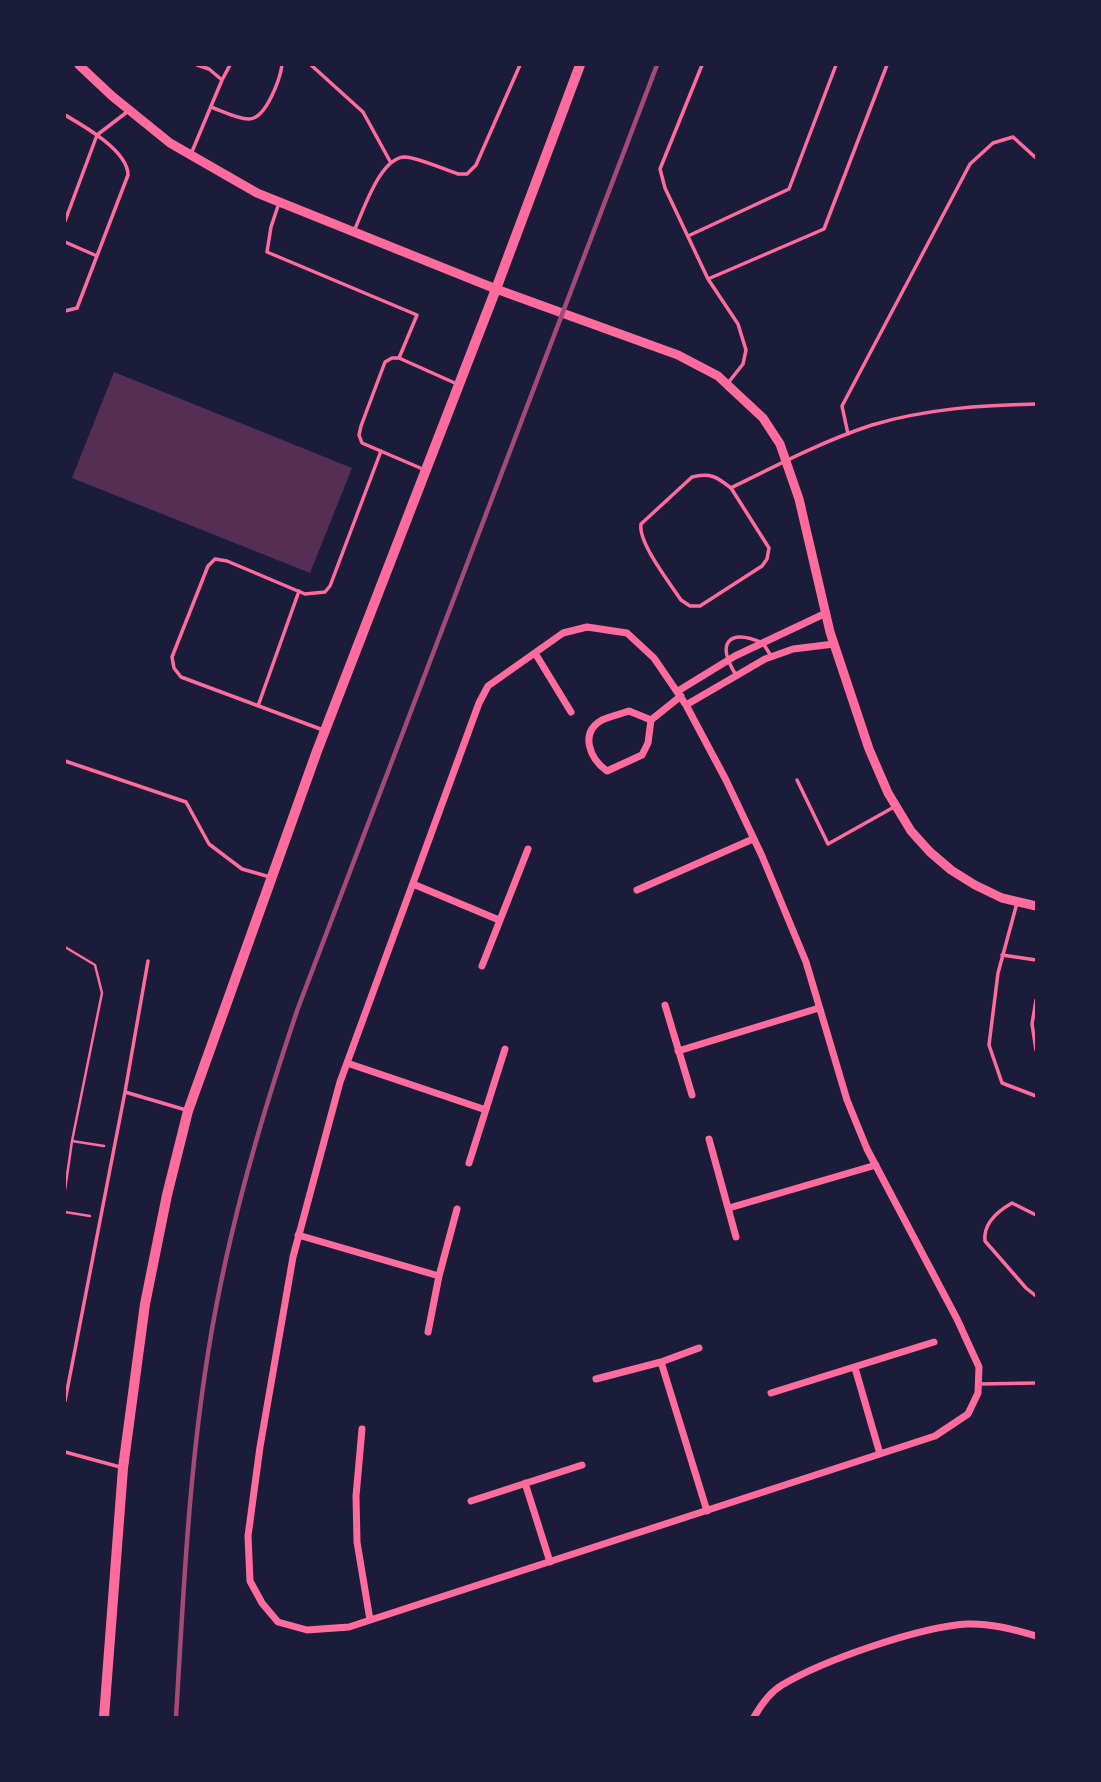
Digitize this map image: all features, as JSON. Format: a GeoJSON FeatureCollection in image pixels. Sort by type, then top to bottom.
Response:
{"type":"FeatureCollection","features":[{"type":"Feature","properties":{"kind":"main road"},"geometry":{"type":"LineString","coordinates":[[104,1717],[122,1468],[145,1304],[167,1195],[188,1111],[325,731],[580,65]]}},
{"type":"Feature","properties":{"kind":"street"},"geometry":{"type":"LineString","coordinates":[[80,65],[170,144],[257,194],[496,289],[678,355],[718,376],[763,418],[780,443],[799,499],[834,643],[869,749],[896,806],[911,831],[951,870],[975,885],[1017,903],[1036,906]]}},
{"type":"Feature","properties":{"kind":"street"},"geometry":{"type":"LineString","coordinates":[[651,720],[629,711],[601,720],[591,731],[588,745],[598,765],[607,771],[642,755],[648,743],[651,720],[679,693],[727,661],[826,613]]}},
{"type":"Feature","properties":{"kind":"street"},"geometry":{"type":"LineString","coordinates":[[587,627],[627,633],[654,658],[679,693],[754,839],[806,962],[847,1100],[876,1165],[957,1319],[979,1367],[978,1393],[968,1414],[935,1436],[707,1511],[349,1627],[307,1630],[278,1622],[261,1603],[250,1581],[248,1536],[260,1447],[293,1257],[347,1063],[479,703],[488,687],[535,653],[563,634],[587,627]]}},
{"type":"Feature","properties":{"kind":"street"},"geometry":{"type":"LineString","coordinates":[[686,705],[771,657],[793,649],[834,643]]}},
{"type":"Feature","properties":{"kind":"street"},"geometry":{"type":"LineString","coordinates":[[535,653],[570,712]]}},
{"type":"Feature","properties":{"kind":"street"},"geometry":{"type":"LineString","coordinates":[[637,890],[754,839]]}},
{"type":"Feature","properties":{"kind":"street"},"geometry":{"type":"LineString","coordinates":[[482,966],[528,849]]}},
{"type":"Feature","properties":{"kind":"street"},"geometry":{"type":"LineString","coordinates":[[412,884],[499,920]]}},
{"type":"Feature","properties":{"kind":"street"},"geometry":{"type":"LineString","coordinates":[[664,1004],[692,1095]]}},
{"type":"Feature","properties":{"kind":"street"},"geometry":{"type":"LineString","coordinates":[[678,1051],[819,1008]]}},
{"type":"Feature","properties":{"kind":"street"},"geometry":{"type":"LineString","coordinates":[[469,1163],[505,1049]]}},
{"type":"Feature","properties":{"kind":"street"},"geometry":{"type":"LineString","coordinates":[[347,1063],[486,1110]]}},
{"type":"Feature","properties":{"kind":"street"},"geometry":{"type":"LineString","coordinates":[[709,1139],[736,1237]]}},
{"type":"Feature","properties":{"kind":"street"},"geometry":{"type":"LineString","coordinates":[[729,1208],[876,1165]]}},
{"type":"Feature","properties":{"kind":"street"},"geometry":{"type":"LineString","coordinates":[[428,1332],[439,1276],[457,1209]]}},
{"type":"Feature","properties":{"kind":"street"},"geometry":{"type":"LineString","coordinates":[[299,1235],[439,1276]]}},
{"type":"Feature","properties":{"kind":"street"},"geometry":{"type":"LineString","coordinates":[[771,1393],[934,1342]]}},
{"type":"Feature","properties":{"kind":"street"},"geometry":{"type":"LineString","coordinates":[[596,1379],[662,1362],[699,1348]]}},
{"type":"Feature","properties":{"kind":"street"},"geometry":{"type":"LineString","coordinates":[[662,1362],[707,1511]]}},
{"type":"Feature","properties":{"kind":"street"},"geometry":{"type":"LineString","coordinates":[[855,1368],[880,1454]]}},
{"type":"Feature","properties":{"kind":"street"},"geometry":{"type":"LineString","coordinates":[[362,1429],[356,1496],[357,1542],[370,1620]]}},
{"type":"Feature","properties":{"kind":"street"},"geometry":{"type":"LineString","coordinates":[[471,1501],[582,1465]]}},
{"type":"Feature","properties":{"kind":"street"},"geometry":{"type":"LineString","coordinates":[[525,1483],[550,1562]]}},
{"type":"Feature","properties":{"kind":"street"},"geometry":{"type":"LineString","coordinates":[[754,1717],[763,1703],[780,1686],[861,1651],[922,1633],[968,1624],[999,1626],[1036,1636]]}},
{"type":"Feature","properties":{"kind":"lane"},"geometry":{"type":"LineString","coordinates":[[197,65],[209,69],[222,80]]}},
{"type":"Feature","properties":{"kind":"lane"},"geometry":{"type":"LineString","coordinates":[[190,155],[230,65]]}},
{"type":"Feature","properties":{"kind":"lane"},"geometry":{"type":"LineString","coordinates":[[211,107],[248,119],[257,117],[266,107],[282,65]]}},
{"type":"Feature","properties":{"kind":"lane"},"geometry":{"type":"LineString","coordinates":[[311,65],[363,112],[391,163]]}},
{"type":"Feature","properties":{"kind":"lane"},"geometry":{"type":"LineString","coordinates":[[354,233],[382,171],[391,163],[405,157],[458,174],[467,174],[477,165],[520,65]]}},
{"type":"Feature","properties":{"kind":"lane"},"geometry":{"type":"LineString","coordinates":[[702,65],[660,169],[708,279],[738,324],[746,350],[743,364],[727,385]]}},
{"type":"Feature","properties":{"kind":"lane"},"geometry":{"type":"LineString","coordinates":[[688,236],[789,188],[836,65]]}},
{"type":"Feature","properties":{"kind":"lane"},"geometry":{"type":"LineString","coordinates":[[708,279],[824,229],[887,65]]}},
{"type":"Feature","properties":{"kind":"lane"},"geometry":{"type":"LineString","coordinates":[[65,221],[97,135],[129,110]]}},
{"type":"Feature","properties":{"kind":"lane"},"geometry":{"type":"LineString","coordinates":[[65,115],[97,135],[128,165],[128,175],[77,308],[65,311]]}},
{"type":"Feature","properties":{"kind":"lane"},"geometry":{"type":"LineString","coordinates":[[848,434],[842,406],[970,164],[993,143],[1013,137],[1036,158]]}},
{"type":"Feature","properties":{"kind":"lane"},"geometry":{"type":"LineString","coordinates":[[279,203],[267,252],[417,315],[399,358]]}},
{"type":"Feature","properties":{"kind":"lane"},"geometry":{"type":"LineString","coordinates":[[65,242],[97,256]]}},
{"type":"Feature","properties":{"kind":"lane"},"geometry":{"type":"LineString","coordinates":[[426,470],[362,443],[360,426],[385,362],[399,358],[459,384]]}},
{"type":"Feature","properties":{"kind":"lane"},"geometry":{"type":"LineString","coordinates":[[731,488],[786,460],[874,425],[946,410],[1036,404]]}},
{"type":"Feature","properties":{"kind":"lane"},"geometry":{"type":"LineString","coordinates":[[325,731],[181,677],[174,668],[172,657],[208,566],[215,559],[227,561],[299,591],[315,594],[325,592],[330,586],[381,451]]}},
{"type":"Feature","properties":{"kind":"lane"},"geometry":{"type":"LineString","coordinates":[[714,475],[731,488],[769,548],[767,559],[762,566],[700,606],[690,606],[681,600],[645,544],[640,531],[641,524],[692,477],[714,475]]}},
{"type":"Feature","properties":{"kind":"lane"},"geometry":{"type":"LineString","coordinates":[[258,706],[299,591]]}},
{"type":"Feature","properties":{"kind":"lane"},"geometry":{"type":"LineString","coordinates":[[736,675],[727,661],[726,645],[732,638],[741,636],[763,643],[771,657]]}},
{"type":"Feature","properties":{"kind":"lane"},"geometry":{"type":"LineString","coordinates":[[65,761],[186,802],[209,844],[242,869],[272,878]]}},
{"type":"Feature","properties":{"kind":"lane"},"geometry":{"type":"LineString","coordinates":[[797,780],[828,844],[896,806]]}},
{"type":"Feature","properties":{"kind":"lane"},"geometry":{"type":"LineString","coordinates":[[1017,903],[998,973],[989,1045],[1002,1083],[1036,1096]]}},
{"type":"Feature","properties":{"kind":"lane"},"geometry":{"type":"LineString","coordinates":[[1002,955],[1036,960]]}},
{"type":"Feature","properties":{"kind":"lane"},"geometry":{"type":"LineString","coordinates":[[65,1401],[148,961]]}},
{"type":"Feature","properties":{"kind":"lane"},"geometry":{"type":"LineString","coordinates":[[1036,1000],[1032,1024],[1036,1050]]}},
{"type":"Feature","properties":{"kind":"lane"},"geometry":{"type":"LineString","coordinates":[[125,1092],[188,1111]]}},
{"type":"Feature","properties":{"kind":"lane"},"geometry":{"type":"LineString","coordinates":[[1036,1214],[1012,1203],[986,1226],[984,1232],[985,1241],[1036,1296]]}},
{"type":"Feature","properties":{"kind":"lane"},"geometry":{"type":"LineString","coordinates":[[978,1384],[1036,1383]]}},
{"type":"Feature","properties":{"kind":"lane"},"geometry":{"type":"LineString","coordinates":[[65,1452],[122,1468]]}},
{"type":"Feature","properties":{"kind":"path"},"geometry":{"type":"LineString","coordinates":[[65,947],[94,965],[102,993],[72,1141],[65,1190]]}},
{"type":"Feature","properties":{"kind":"path"},"geometry":{"type":"LineString","coordinates":[[72,1141],[114,1147]]}},
{"type":"Feature","properties":{"kind":"path"},"geometry":{"type":"LineString","coordinates":[[65,1213],[100,1218]]}},
{"type":"Feature","properties":{"kind":"building"},"geometry":{"type":"Polygon","coordinates":[[[114,372],[352,468],[310,573],[72,478],[114,372]]]}},
{"type":"Feature","properties":{"kind":"railway"},"geometry":{"type":"LineString","coordinates":[[176,1717],[190,1502],[205,1373],[232,1234],[269,1097],[298,1008],[657,65]]}}]}
